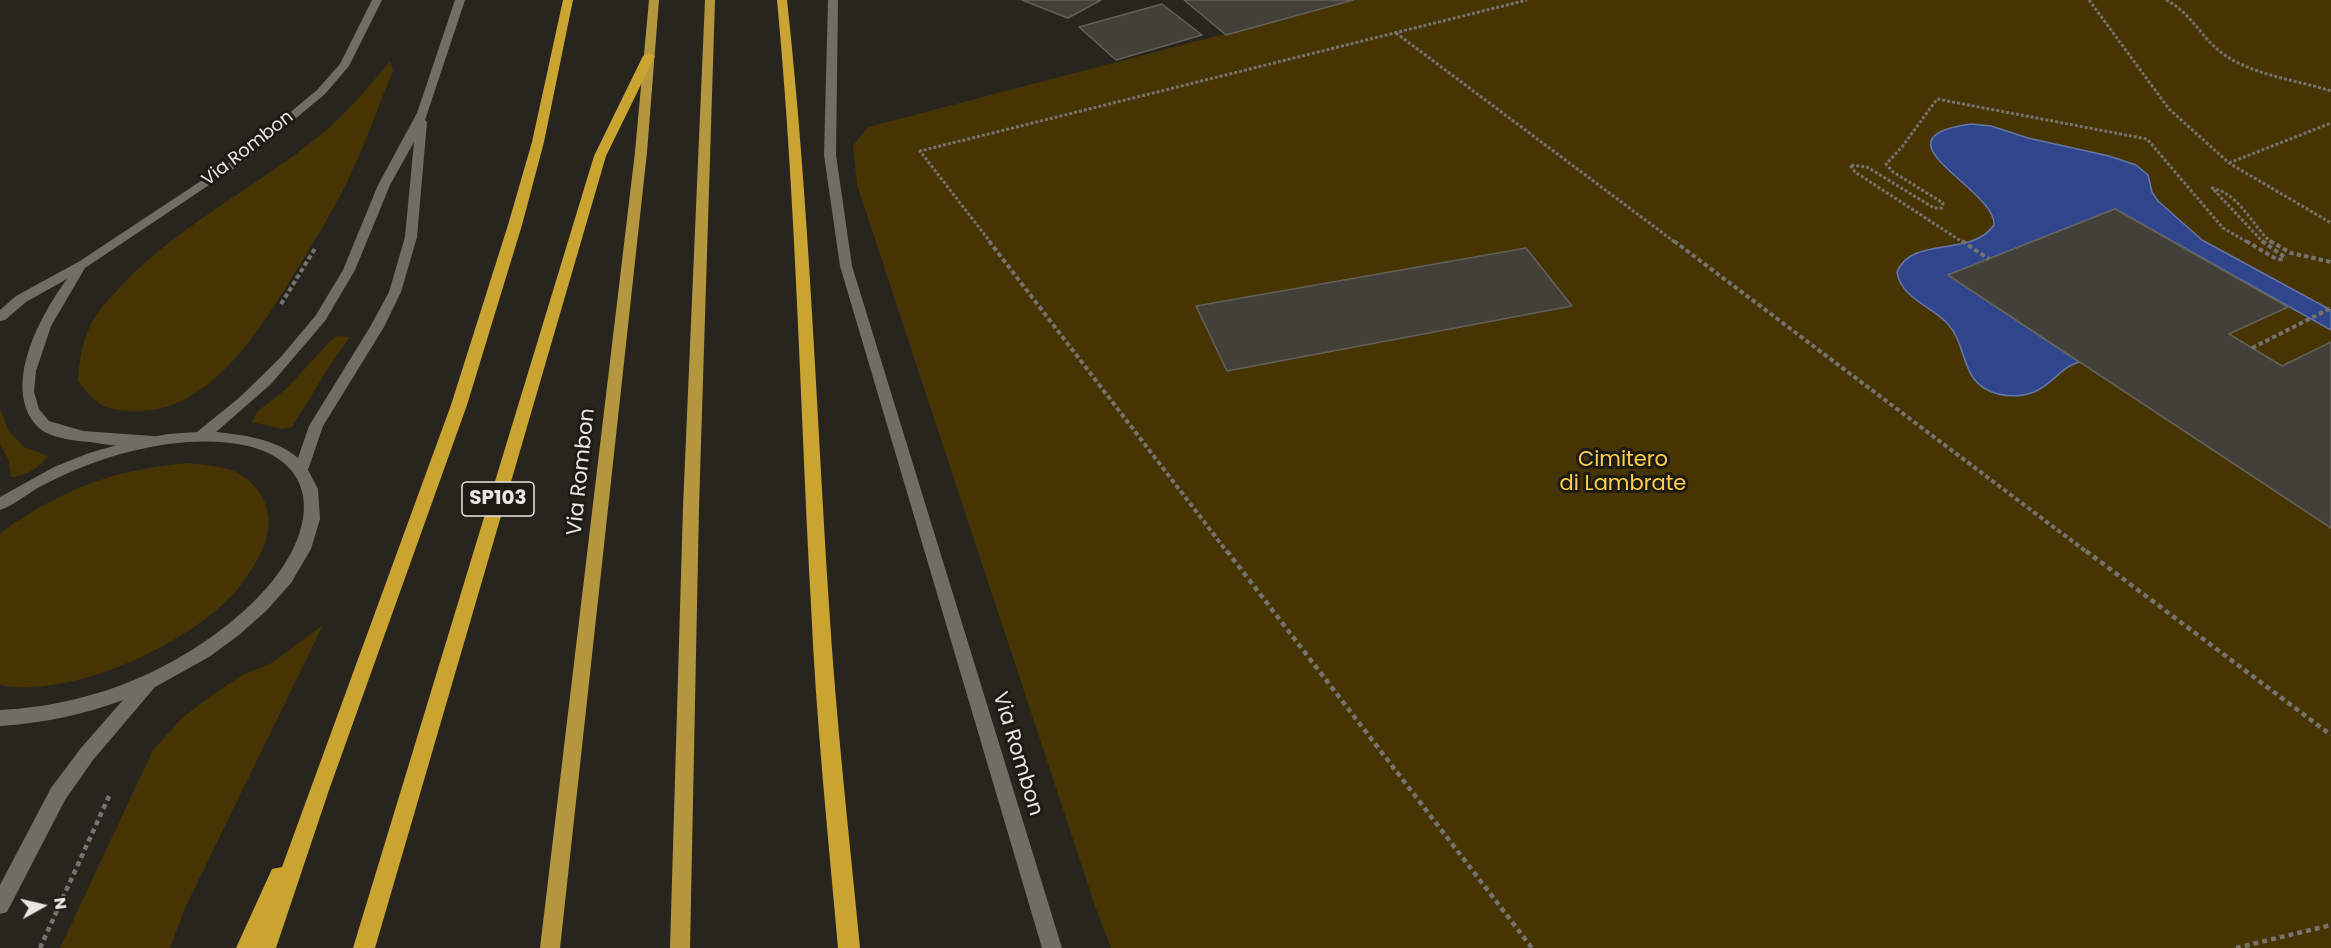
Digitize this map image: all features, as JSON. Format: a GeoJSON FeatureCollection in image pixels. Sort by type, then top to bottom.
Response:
{"type":"FeatureCollection","features":[{"type":"Feature","properties":{"kind":"highway","name":"SP103"},"geometry":{"type":"LineString","coordinates":[[265,948],[364,664],[459,405],[538,142],[568,0]]}},
{"type":"Feature","properties":{"kind":"highway"},"geometry":{"type":"LineString","coordinates":[[782,0],[794,116],[808,326],[825,691],[849,948]]}},
{"type":"Feature","properties":{"kind":"highway","name":"SP103"},"geometry":{"type":"LineString","coordinates":[[364,948],[600,156],[649,56]]}},
{"type":"Feature","properties":{"kind":"highway","name":"SP103"},"geometry":{"type":"LineString","coordinates":[[247,948],[319,790]]}},
{"type":"Feature","properties":{"kind":"main road","name":"Via Rombon"},"geometry":{"type":"LineString","coordinates":[[550,948],[641,152],[654,0]]}},
{"type":"Feature","properties":{"kind":"main road"},"geometry":{"type":"LineString","coordinates":[[680,948],[691,507],[710,0]]}},
{"type":"Feature","properties":{"kind":"street","name":"Via Rombon"},"geometry":{"type":"LineString","coordinates":[[84,264],[238,160],[321,92],[344,66],[377,0]]}},
{"type":"Feature","properties":{"kind":"street"},"geometry":{"type":"LineString","coordinates":[[202,436],[271,377],[313,330],[348,272],[383,187],[422,114],[460,0]]}},
{"type":"Feature","properties":{"kind":"street","name":"Via Rombon"},"geometry":{"type":"LineString","coordinates":[[833,0],[830,155],[846,266],[1052,948]]}},
{"type":"Feature","properties":{"kind":"street"},"geometry":{"type":"LineString","coordinates":[[301,470],[316,426],[377,327],[395,292],[405,263],[411,237],[422,114]]}},
{"type":"Feature","properties":{"kind":"street"},"geometry":{"type":"LineString","coordinates":[[0,317],[21,299],[84,264]]}},
{"type":"Feature","properties":{"kind":"street"},"geometry":{"type":"LineString","coordinates":[[84,264],[49,310],[24,355],[16,377],[19,398],[33,418],[45,426],[87,436],[153,441]]}},
{"type":"Feature","properties":{"kind":"street"},"geometry":{"type":"LineString","coordinates":[[0,504],[52,475],[94,457],[153,441],[202,436],[229,437],[257,442],[281,453],[301,470],[310,489],[312,516],[305,545],[289,572],[265,602],[213,646],[148,683],[88,705],[29,718],[0,718]]}},
{"type":"Feature","properties":{"kind":"street"},"geometry":{"type":"LineString","coordinates":[[0,905],[58,794],[87,754],[148,683]]}},
{"type":"Feature","properties":{"kind":"path"},"geometry":{"type":"LineString","coordinates":[[1527,0],[920,151],[1532,948]]}},
{"type":"Feature","properties":{"kind":"path"},"geometry":{"type":"LineString","coordinates":[[2089,0],[2169,109],[2229,163],[2331,223]]}},
{"type":"Feature","properties":{"kind":"path"},"geometry":{"type":"LineString","coordinates":[[2166,0],[2177,4],[2223,54],[2242,65],[2331,91]]}},
{"type":"Feature","properties":{"kind":"path"},"geometry":{"type":"LineString","coordinates":[[1396,33],[2331,735]]}},
{"type":"Feature","properties":{"kind":"path"},"geometry":{"type":"LineString","coordinates":[[1989,259],[1855,172],[1850,165],[1864,166],[1934,208],[1942,208],[1943,203],[1893,172],[1886,164],[1902,147],[1937,99],[2147,139],[2223,228],[2278,260],[2286,258],[2265,244],[2211,189],[2215,187],[2228,193],[2270,241],[2296,256],[2331,262]]}},
{"type":"Feature","properties":{"kind":"path"},"geometry":{"type":"LineString","coordinates":[[2229,163],[2331,123]]}},
{"type":"Feature","properties":{"kind":"path"},"geometry":{"type":"LineString","coordinates":[[280,307],[317,246]]}},
{"type":"Feature","properties":{"kind":"path"},"geometry":{"type":"LineString","coordinates":[[2252,348],[2331,308]]}},
{"type":"Feature","properties":{"kind":"path"},"geometry":{"type":"LineString","coordinates":[[40,948],[113,788]]}},
{"type":"Feature","properties":{"kind":"path"},"geometry":{"type":"LineString","coordinates":[[2236,948],[2331,925]]}},
{"type":"Feature","properties":{"kind":"green space","name":"Cimitero di Lambrate"},"geometry":{"type":"Polygon","coordinates":[[[1354,0],[2331,0],[2331,948],[1111,948],[1096,909],[857,185],[853,145],[868,127],[1354,0]]]}},
{"type":"Feature","properties":{"kind":"green space"},"geometry":{"type":"Polygon","coordinates":[[[390,61],[393,71],[360,153],[321,231],[264,322],[229,365],[188,398],[164,408],[139,411],[119,410],[104,406],[91,397],[78,381],[80,359],[91,324],[106,302],[148,260],[172,240],[275,169],[325,131],[359,98],[390,61]]]}},
{"type":"Feature","properties":{"kind":"green space"},"geometry":{"type":"Polygon","coordinates":[[[337,336],[349,337],[292,427],[282,429],[252,422],[257,412],[287,388],[337,336]]]}},
{"type":"Feature","properties":{"kind":"green space"},"geometry":{"type":"Polygon","coordinates":[[[0,409],[9,431],[24,447],[48,456],[41,464],[22,475],[11,477],[9,461],[0,444],[0,409]]]}},
{"type":"Feature","properties":{"kind":"green space"},"geometry":{"type":"Polygon","coordinates":[[[190,463],[221,467],[237,473],[252,483],[265,503],[269,520],[267,536],[253,567],[237,590],[190,630],[128,663],[61,684],[29,687],[0,685],[0,534],[47,503],[86,485],[125,473],[190,463]]]}},
{"type":"Feature","properties":{"kind":"green space"},"geometry":{"type":"Polygon","coordinates":[[[323,625],[185,908],[170,948],[60,948],[153,750],[183,717],[211,696],[242,675],[270,664],[323,625]]]}},
{"type":"Feature","properties":{"kind":"water"},"geometry":{"type":"Polygon","coordinates":[[[1971,124],[1991,126],[2028,138],[2109,156],[2136,165],[2148,175],[2152,192],[2158,201],[2202,240],[2331,310],[2331,330],[2115,209],[1948,275],[2079,362],[2067,368],[2040,389],[2030,393],[2007,396],[1985,389],[1970,373],[1959,343],[1947,323],[1910,295],[1899,281],[1897,272],[1905,261],[1915,254],[1971,241],[1984,235],[1994,225],[1990,211],[1933,153],[1931,141],[1942,131],[1971,124]]]}},
{"type":"Feature","properties":{"kind":"building"},"geometry":{"type":"Polygon","coordinates":[[[1022,0],[1101,0],[1068,18],[1022,0]]]}},
{"type":"Feature","properties":{"kind":"building"},"geometry":{"type":"Polygon","coordinates":[[[1184,0],[1353,0],[1226,35],[1184,0]]]}},
{"type":"Feature","properties":{"kind":"building"},"geometry":{"type":"Polygon","coordinates":[[[1162,4],[1202,35],[1116,60],[1079,27],[1162,4]]]}},
{"type":"Feature","properties":{"kind":"building"},"geometry":{"type":"Polygon","coordinates":[[[2115,209],[2288,307],[2229,334],[2282,366],[2331,342],[2331,528],[1948,275],[2115,209]]]}},
{"type":"Feature","properties":{"kind":"building"},"geometry":{"type":"Polygon","coordinates":[[[1526,248],[1572,306],[1227,371],[1196,306],[1526,248]]]}}]}
